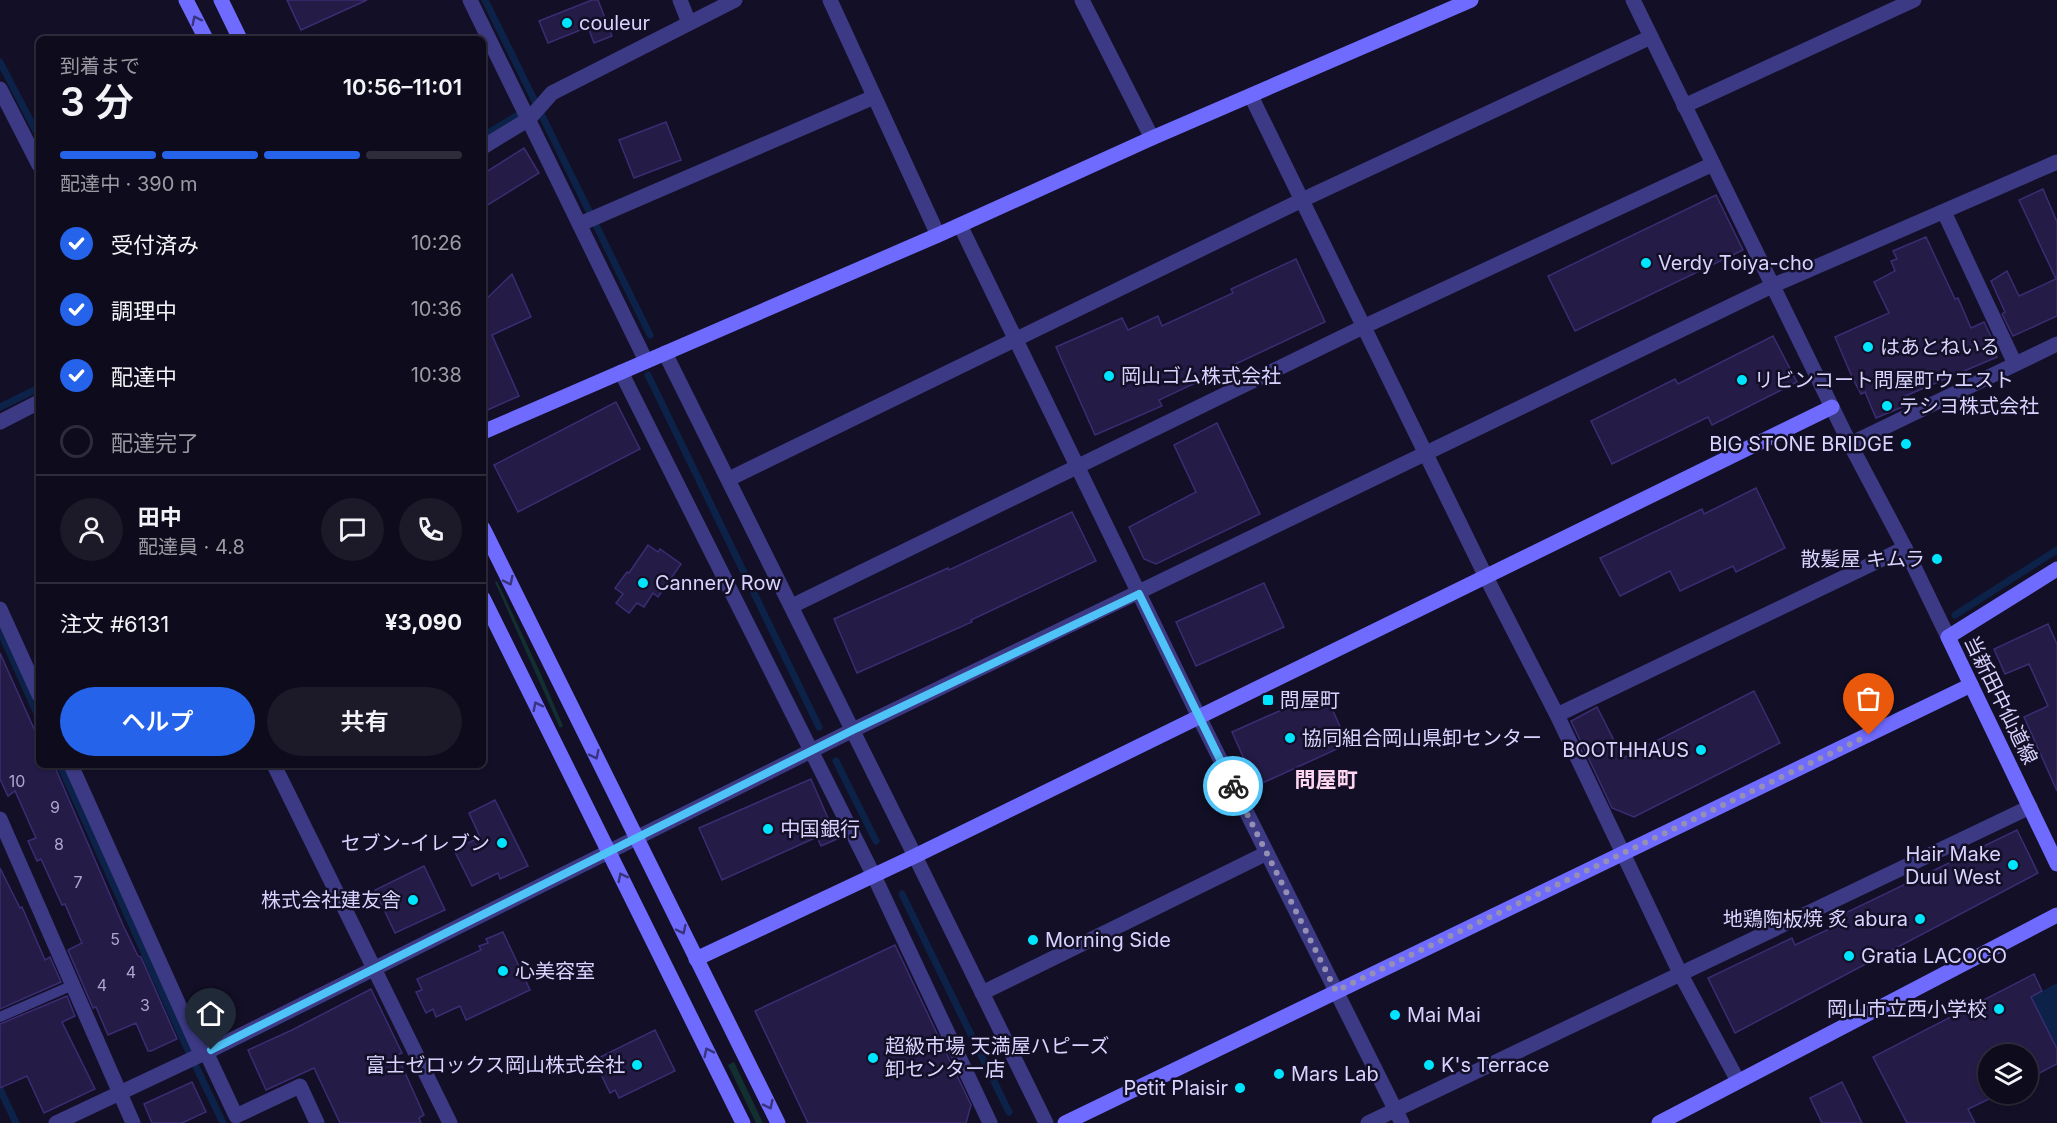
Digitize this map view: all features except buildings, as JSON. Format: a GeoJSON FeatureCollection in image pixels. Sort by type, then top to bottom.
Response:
{"type":"FeatureCollection","features":[{"type":"Feature","properties":{"kind":"street"},"geometry":{"type":"LineString","coordinates":[[186,0],[204,36]]}},
{"type":"Feature","properties":{"kind":"street"},"geometry":{"type":"LineString","coordinates":[[221,0],[239,36]]}},
{"type":"Feature","properties":{"kind":"street"},"geometry":{"type":"LineString","coordinates":[[470,0],[589,220],[646,361]]}},
{"type":"Feature","properties":{"kind":"street"},"geometry":{"type":"LineString","coordinates":[[680,0],[689,23]]}},
{"type":"Feature","properties":{"kind":"street"},"geometry":{"type":"LineString","coordinates":[[486,145],[552,93],[735,0]]}},
{"type":"Feature","properties":{"kind":"street"},"geometry":{"type":"LineString","coordinates":[[830,0],[938,235]]}},
{"type":"Feature","properties":{"kind":"street"},"geometry":{"type":"LineString","coordinates":[[1082,0],[1152,138]]}},
{"type":"Feature","properties":{"kind":"street"},"geometry":{"type":"LineString","coordinates":[[486,431],[1472,0]]}},
{"type":"Feature","properties":{"kind":"street"},"geometry":{"type":"LineString","coordinates":[[1633,0],[1850,444],[1905,548],[1948,637]]}},
{"type":"Feature","properties":{"kind":"street"},"geometry":{"type":"LineString","coordinates":[[1684,106],[1914,0]]}},
{"type":"Feature","properties":{"kind":"street"},"geometry":{"type":"LineString","coordinates":[[729,479],[1302,200],[1651,37]]}},
{"type":"Feature","properties":{"kind":"street"},"geometry":{"type":"LineString","coordinates":[[0,88],[36,159]]}},
{"type":"Feature","properties":{"kind":"street"},"geometry":{"type":"LineString","coordinates":[[1251,96],[1486,577],[1557,715],[1680,973],[1738,1081]]}},
{"type":"Feature","properties":{"kind":"street"},"geometry":{"type":"LineString","coordinates":[[589,220],[874,98]]}},
{"type":"Feature","properties":{"kind":"street"},"geometry":{"type":"LineString","coordinates":[[56,1123],[198,1056],[853,730],[1139,594],[1772,286],[2057,162]]}},
{"type":"Feature","properties":{"kind":"street"},"geometry":{"type":"LineString","coordinates":[[792,606],[1364,327],[1713,164]]}},
{"type":"Feature","properties":{"kind":"street"},"geometry":{"type":"LineString","coordinates":[[1944,212],[2015,364]]}},
{"type":"Feature","properties":{"kind":"street"},"geometry":{"type":"LineString","coordinates":[[960,225],[1198,717],[1398,1117]]}},
{"type":"Feature","properties":{"kind":"street"},"geometry":{"type":"LineString","coordinates":[[1850,444],[2057,344]]}},
{"type":"Feature","properties":{"kind":"street"},"geometry":{"type":"LineString","coordinates":[[665,353],[1046,1123]]}},
{"type":"Feature","properties":{"kind":"street"},"geometry":{"type":"LineString","coordinates":[[621,372],[874,876],[990,1123]]}},
{"type":"Feature","properties":{"kind":"street"},"geometry":{"type":"LineString","coordinates":[[0,422],[36,404]]}},
{"type":"Feature","properties":{"kind":"street"},"geometry":{"type":"LineString","coordinates":[[696,958],[874,876],[1832,407]]}},
{"type":"Feature","properties":{"kind":"street"},"geometry":{"type":"LineString","coordinates":[[486,539],[778,1123]]}},
{"type":"Feature","properties":{"kind":"street"},"geometry":{"type":"LineString","coordinates":[[1557,715],[1905,548]]}},
{"type":"Feature","properties":{"kind":"street","name":"当新田中仙道線"},"geometry":{"type":"LineString","coordinates":[[2057,569],[1948,637],[2057,864]]}},
{"type":"Feature","properties":{"kind":"street"},"geometry":{"type":"LineString","coordinates":[[486,604],[743,1123]]}},
{"type":"Feature","properties":{"kind":"street"},"geometry":{"type":"LineString","coordinates":[[0,609],[36,688]]}},
{"type":"Feature","properties":{"kind":"street"},"geometry":{"type":"LineString","coordinates":[[1065,1123],[1971,685]]}},
{"type":"Feature","properties":{"kind":"street"},"geometry":{"type":"LineString","coordinates":[[72,768],[198,1056],[236,1116],[300,1086],[317,1123]]}},
{"type":"Feature","properties":{"kind":"street"},"geometry":{"type":"LineString","coordinates":[[275,768],[450,1123]]}},
{"type":"Feature","properties":{"kind":"street"},"geometry":{"type":"LineString","coordinates":[[1368,1123],[1398,1117],[1680,973],[2030,807]]}},
{"type":"Feature","properties":{"kind":"street"},"geometry":{"type":"LineString","coordinates":[[0,819],[133,1123]]}},
{"type":"Feature","properties":{"kind":"street"},"geometry":{"type":"LineString","coordinates":[[982,993],[1267,854]]}},
{"type":"Feature","properties":{"kind":"street"},"geometry":{"type":"LineString","coordinates":[[1659,1123],[2057,915]]}},
{"type":"Feature","properties":{"kind":"lane"},"geometry":{"type":"LineString","coordinates":[[0,1017],[73,985]]}},
{"type":"Feature","properties":{"kind":"green space"},"geometry":{"type":"Polygon","coordinates":[[[497,581],[563,726],[560,728],[495,582],[497,581]]]}},
{"type":"Feature","properties":{"kind":"green space"},"geometry":{"type":"Polygon","coordinates":[[[734,1062],[763,1123],[756,1123],[728,1065],[734,1062]]]}},
{"type":"Feature","properties":{"kind":"water"},"geometry":{"type":"Polygon","coordinates":[[[2057,983],[2057,1049],[2031,997],[2057,983]]]}},
{"type":"Feature","properties":{"kind":"waterway"},"geometry":{"type":"LineString","coordinates":[[485,0],[650,335]]}},
{"type":"Feature","properties":{"kind":"waterway"},"geometry":{"type":"LineString","coordinates":[[0,62],[36,131]]}},
{"type":"Feature","properties":{"kind":"waterway"},"geometry":{"type":"LineString","coordinates":[[486,134],[525,111]]}},
{"type":"Feature","properties":{"kind":"waterway"},"geometry":{"type":"LineString","coordinates":[[648,375],[819,727]]}},
{"type":"Feature","properties":{"kind":"waterway"},"geometry":{"type":"LineString","coordinates":[[0,407],[36,389]]}},
{"type":"Feature","properties":{"kind":"waterway"},"geometry":{"type":"LineString","coordinates":[[1955,615],[2057,550]]}},
{"type":"Feature","properties":{"kind":"waterway"},"geometry":{"type":"LineString","coordinates":[[0,631],[36,711]]}},
{"type":"Feature","properties":{"kind":"waterway"},"geometry":{"type":"LineString","coordinates":[[836,761],[876,841]]}},
{"type":"Feature","properties":{"kind":"waterway"},"geometry":{"type":"LineString","coordinates":[[61,768],[223,1123]]}},
{"type":"Feature","properties":{"kind":"waterway"},"geometry":{"type":"LineString","coordinates":[[902,894],[1009,1112]]}},
{"type":"Feature","properties":{"kind":"waterway"},"geometry":{"type":"LineString","coordinates":[[0,1089],[16,1123]]}},
{"type":"Feature","properties":{"kind":"way so far"},"geometry":{"type":"LineString","coordinates":[[1233,786],[1336,991],[1869,735]]}},
{"type":"Feature","properties":{"kind":"place","name":"couleur"},"geometry":{"type":"Point","coordinates":[567,23]}},
{"type":"Feature","properties":{"kind":"place","name":"Verdy Toiya-cho"},"geometry":{"type":"Point","coordinates":[1646,263]}},
{"type":"Feature","properties":{"kind":"place","name":"はあとねいる"},"geometry":{"type":"Point","coordinates":[1868,347]}},
{"type":"Feature","properties":{"kind":"place","name":"岡山ゴム株式会社"},"geometry":{"type":"Point","coordinates":[1109,376]}},
{"type":"Feature","properties":{"kind":"place","name":"リビンコート問屋町ウエスト"},"geometry":{"type":"Point","coordinates":[1742,380]}},
{"type":"Feature","properties":{"kind":"place","name":"テシヨ株式会社"},"geometry":{"type":"Point","coordinates":[1887,406]}},
{"type":"Feature","properties":{"kind":"place","name":"BIG STONE BRIDGE"},"geometry":{"type":"Point","coordinates":[1906,444]}},
{"type":"Feature","properties":{"kind":"place","name":"散髪屋 キムラ"},"geometry":{"type":"Point","coordinates":[1937,559]}},
{"type":"Feature","properties":{"kind":"place","name":"Cannery Row"},"geometry":{"type":"Point","coordinates":[643,583]}},
{"type":"Feature","properties":{"kind":"place","name":"問屋町"},"geometry":{"type":"Point","coordinates":[1268,700]}},
{"type":"Feature","properties":{"kind":"place","name":"協同組合岡山県卸センター"},"geometry":{"type":"Point","coordinates":[1290,738]}},
{"type":"Feature","properties":{"kind":"place","name":"BOOTHHAUS"},"geometry":{"type":"Point","coordinates":[1701,750]}},
{"type":"Feature","properties":{"kind":"place","name":"中国銀行"},"geometry":{"type":"Point","coordinates":[768,829]}},
{"type":"Feature","properties":{"kind":"place","name":"セブン-イレブン"},"geometry":{"type":"Point","coordinates":[502,843]}},
{"type":"Feature","properties":{"kind":"place","name":"Hair Make Duul West"},"geometry":{"type":"Point","coordinates":[2013,865]}},
{"type":"Feature","properties":{"kind":"place","name":"株式会社建友舎"},"geometry":{"type":"Point","coordinates":[413,900]}},
{"type":"Feature","properties":{"kind":"place","name":"地鶏陶板焼 炙 abura"},"geometry":{"type":"Point","coordinates":[1920,919]}},
{"type":"Feature","properties":{"kind":"place","name":"Morning Side"},"geometry":{"type":"Point","coordinates":[1033,940]}},
{"type":"Feature","properties":{"kind":"place","name":"Gratia LACOCO"},"geometry":{"type":"Point","coordinates":[1849,956]}},
{"type":"Feature","properties":{"kind":"place","name":"心美容室"},"geometry":{"type":"Point","coordinates":[503,971]}},
{"type":"Feature","properties":{"kind":"place","name":"岡山市立西小学校"},"geometry":{"type":"Point","coordinates":[1999,1009]}},
{"type":"Feature","properties":{"kind":"place","name":"Mai Mai"},"geometry":{"type":"Point","coordinates":[1395,1015]}},
{"type":"Feature","properties":{"kind":"place","name":"超級市場 天満屋ハピーズ 卸センター店"},"geometry":{"type":"Point","coordinates":[873,1058]}},
{"type":"Feature","properties":{"kind":"place","name":"富士ゼロックス岡山株式会社"},"geometry":{"type":"Point","coordinates":[637,1065]}},
{"type":"Feature","properties":{"kind":"place","name":"K's Terrace"},"geometry":{"type":"Point","coordinates":[1429,1065]}},
{"type":"Feature","properties":{"kind":"place","name":"Mars Lab"},"geometry":{"type":"Point","coordinates":[1279,1074]}},
{"type":"Feature","properties":{"kind":"place","name":"Petit Plaisir"},"geometry":{"type":"Point","coordinates":[1240,1088]}},
{"type":"Feature","properties":{"kind":"district","name":"問屋町"},"geometry":{"type":"Point","coordinates":[1326,780]}},
{"type":"Feature","properties":{"kind":"route"},"geometry":{"type":"LineString","coordinates":[[211,1050],[853,730],[1139,594],[1233,786]]}}]}
